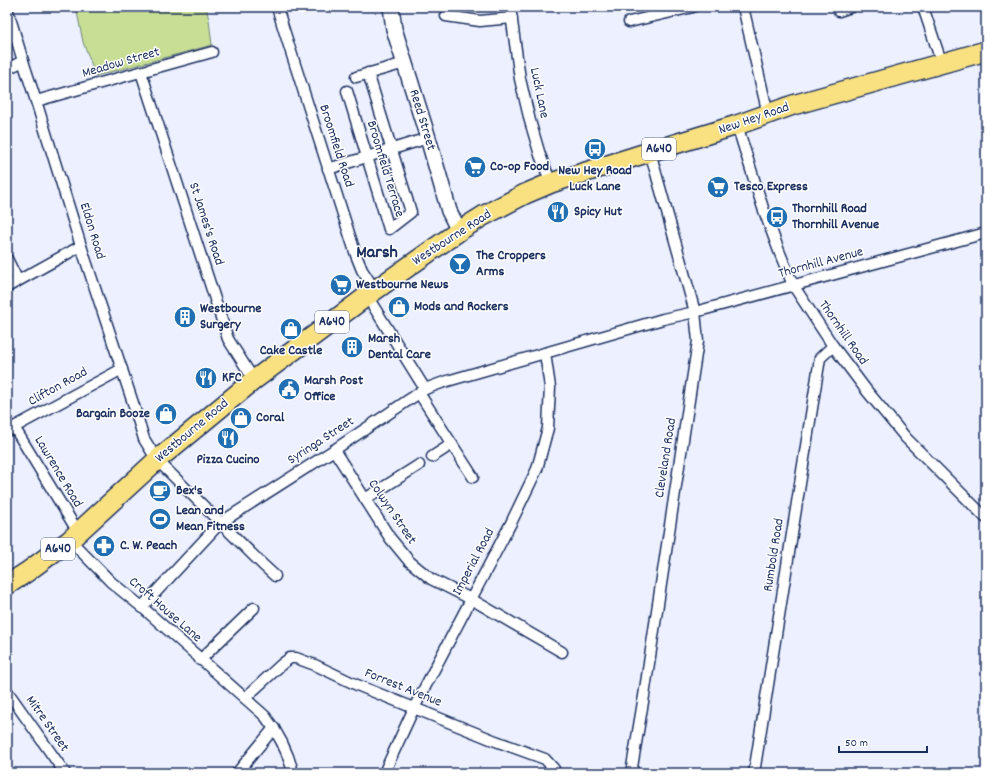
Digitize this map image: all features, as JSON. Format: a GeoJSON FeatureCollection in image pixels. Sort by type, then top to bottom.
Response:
{"type":"FeatureCollection","features":[{"type":"Feature","properties":{"kind":"highway","name":"New Hey Road"},"geometry":{"type":"LineString","coordinates":[[525,194],[551,183],[737,126],[793,106],[986,51]]}},
{"type":"Feature","properties":{"kind":"highway","name":"Westbourne Road"},"geometry":{"type":"LineString","coordinates":[[7,585],[27,572],[74,536],[158,460],[254,380],[371,293],[459,231],[483,216],[525,194]]}},
{"type":"Feature","properties":{"kind":"street","name":"Broomfield Road"},"geometry":{"type":"LineString","coordinates":[[277,7],[328,170],[356,255],[371,293],[422,391],[452,444],[473,477]]}},
{"type":"Feature","properties":{"kind":"street","name":"Reed Street"},"geometry":{"type":"LineString","coordinates":[[391,7],[394,29],[449,211],[459,231]]}},
{"type":"Feature","properties":{"kind":"street","name":"Luck Lane"},"geometry":{"type":"LineString","coordinates":[[510,7],[520,78],[530,122],[540,155],[551,183]]}},
{"type":"Feature","properties":{"kind":"street"},"geometry":{"type":"LineString","coordinates":[[629,22],[693,7]]}},
{"type":"Feature","properties":{"kind":"street"},"geometry":{"type":"LineString","coordinates":[[743,7],[768,114]]}},
{"type":"Feature","properties":{"kind":"street"},"geometry":{"type":"LineString","coordinates":[[839,10],[851,7]]}},
{"type":"Feature","properties":{"kind":"street"},"geometry":{"type":"LineString","coordinates":[[923,7],[942,64]]}},
{"type":"Feature","properties":{"kind":"street","name":"Eldon Road"},"geometry":{"type":"LineString","coordinates":[[7,8],[81,246],[144,439],[158,460],[275,576]]}},
{"type":"Feature","properties":{"kind":"street"},"geometry":{"type":"LineString","coordinates":[[446,16],[480,21],[512,18]]}},
{"type":"Feature","properties":{"kind":"street","name":"Meadow Street"},"geometry":{"type":"LineString","coordinates":[[36,101],[212,52]]}},
{"type":"Feature","properties":{"kind":"street"},"geometry":{"type":"LineString","coordinates":[[7,69],[23,61]]}},
{"type":"Feature","properties":{"kind":"street"},"geometry":{"type":"LineString","coordinates":[[356,77],[405,63]]}},
{"type":"Feature","properties":{"kind":"street","name":"St James's Road"},"geometry":{"type":"LineString","coordinates":[[141,72],[228,339],[254,380]]}},
{"type":"Feature","properties":{"kind":"street","name":"Broomfield Terrace"},"geometry":{"type":"LineString","coordinates":[[347,91],[389,229],[411,212],[368,73]]}},
{"type":"Feature","properties":{"kind":"street","name":"Thornhill Road"},"geometry":{"type":"LineString","coordinates":[[737,126],[763,208],[793,285],[833,346],[867,391],[906,438],[986,518]]}},
{"type":"Feature","properties":{"kind":"street"},"geometry":{"type":"LineString","coordinates":[[328,170],[428,138]]}},
{"type":"Feature","properties":{"kind":"street","name":"Cleveland Road"},"geometry":{"type":"LineString","coordinates":[[631,773],[698,341],[695,312],[650,152]]}},
{"type":"Feature","properties":{"kind":"street","name":"Thornhill Avenue"},"geometry":{"type":"LineString","coordinates":[[663,319],[695,312],[793,285],[985,236]]}},
{"type":"Feature","properties":{"kind":"street"},"geometry":{"type":"LineString","coordinates":[[7,287],[81,246]]}},
{"type":"Feature","properties":{"kind":"street"},"geometry":{"type":"LineString","coordinates":[[7,259],[18,281]]}},
{"type":"Feature","properties":{"kind":"street","name":"Syringa Street"},"geometry":{"type":"LineString","coordinates":[[142,607],[220,522],[334,450],[422,391],[444,382],[663,319]]}},
{"type":"Feature","properties":{"kind":"street","name":"Rumbold Road"},"geometry":{"type":"LineString","coordinates":[[754,773],[820,358],[833,346]]}},
{"type":"Feature","properties":{"kind":"street","name":"Imperial Road"},"geometry":{"type":"LineString","coordinates":[[384,773],[414,708],[511,523],[537,469],[548,428],[550,387],[545,353]]}},
{"type":"Feature","properties":{"kind":"street","name":"Clifton Road"},"geometry":{"type":"LineString","coordinates":[[10,428],[122,369]]}},
{"type":"Feature","properties":{"kind":"street","name":"Lawrence Road"},"geometry":{"type":"LineString","coordinates":[[10,428],[74,536]]}},
{"type":"Feature","properties":{"kind":"street"},"geometry":{"type":"LineString","coordinates":[[432,457],[452,444]]}},
{"type":"Feature","properties":{"kind":"street","name":"Colwyn Street"},"geometry":{"type":"LineString","coordinates":[[334,450],[390,538],[409,561],[431,578],[471,599],[562,652]]}},
{"type":"Feature","properties":{"kind":"street"},"geometry":{"type":"LineString","coordinates":[[365,499],[419,465]]}},
{"type":"Feature","properties":{"kind":"street","name":"Croft House Lane"},"geometry":{"type":"LineString","coordinates":[[74,536],[111,582],[142,607],[265,716],[283,743],[293,773]]}},
{"type":"Feature","properties":{"kind":"street"},"geometry":{"type":"LineString","coordinates":[[200,660],[254,608]]}},
{"type":"Feature","properties":{"kind":"street","name":"Forrest Avenue"},"geometry":{"type":"LineString","coordinates":[[245,698],[282,664],[290,658],[296,658],[414,708],[545,759],[554,769],[555,773]]}},
{"type":"Feature","properties":{"kind":"street","name":"Mitre Street"},"geometry":{"type":"LineString","coordinates":[[7,691],[65,773]]}},
{"type":"Feature","properties":{"kind":"street"},"geometry":{"type":"LineString","coordinates":[[237,773],[274,728]]}},
{"type":"Feature","properties":{"kind":"green space"},"geometry":{"type":"Polygon","coordinates":[[[76,7],[206,7],[212,45],[96,76],[83,42],[76,7]]]}},
{"type":"Feature","properties":{"kind":"place","name":"New Hey Road Luck Lane"},"geometry":{"type":"Point","coordinates":[595,149]}},
{"type":"Feature","properties":{"kind":"place","name":"Co-op Food"},"geometry":{"type":"Point","coordinates":[475,167]}},
{"type":"Feature","properties":{"kind":"place","name":"Tesco Express"},"geometry":{"type":"Point","coordinates":[718,187]}},
{"type":"Feature","properties":{"kind":"place","name":"Spicy Hut"},"geometry":{"type":"Point","coordinates":[558,212]}},
{"type":"Feature","properties":{"kind":"place","name":"Thornhill Road Thornhill Avenue"},"geometry":{"type":"Point","coordinates":[777,217]}},
{"type":"Feature","properties":{"kind":"place","name":"The Croppers Arms"},"geometry":{"type":"Point","coordinates":[460,264]}},
{"type":"Feature","properties":{"kind":"place","name":"Westbourne News"},"geometry":{"type":"Point","coordinates":[341,285]}},
{"type":"Feature","properties":{"kind":"place","name":"Mods and Rockers"},"geometry":{"type":"Point","coordinates":[399,307]}},
{"type":"Feature","properties":{"kind":"place","name":"Westbourne Surgery"},"geometry":{"type":"Point","coordinates":[185,317]}},
{"type":"Feature","properties":{"kind":"place","name":"Cake Castle"},"geometry":{"type":"Point","coordinates":[291,329]}},
{"type":"Feature","properties":{"kind":"place","name":"Marsh Dental Care"},"geometry":{"type":"Point","coordinates":[352,347]}},
{"type":"Feature","properties":{"kind":"place","name":"KFC"},"geometry":{"type":"Point","coordinates":[206,378]}},
{"type":"Feature","properties":{"kind":"place","name":"Marsh Post Office"},"geometry":{"type":"Point","coordinates":[289,389]}},
{"type":"Feature","properties":{"kind":"place","name":"Bargain Booze"},"geometry":{"type":"Point","coordinates":[166,414]}},
{"type":"Feature","properties":{"kind":"place","name":"Coral"},"geometry":{"type":"Point","coordinates":[241,418]}},
{"type":"Feature","properties":{"kind":"place","name":"Pizza Cucino"},"geometry":{"type":"Point","coordinates":[228,438]}},
{"type":"Feature","properties":{"kind":"place","name":"Bex's"},"geometry":{"type":"Point","coordinates":[160,491]}},
{"type":"Feature","properties":{"kind":"place","name":"Lean and Mean Fitness"},"geometry":{"type":"Point","coordinates":[160,519]}},
{"type":"Feature","properties":{"kind":"place","name":"C. W. Peach"},"geometry":{"type":"Point","coordinates":[104,546]}},
{"type":"Feature","properties":{"kind":"district","name":"Marsh"},"geometry":{"type":"Point","coordinates":[377,253]}}]}
